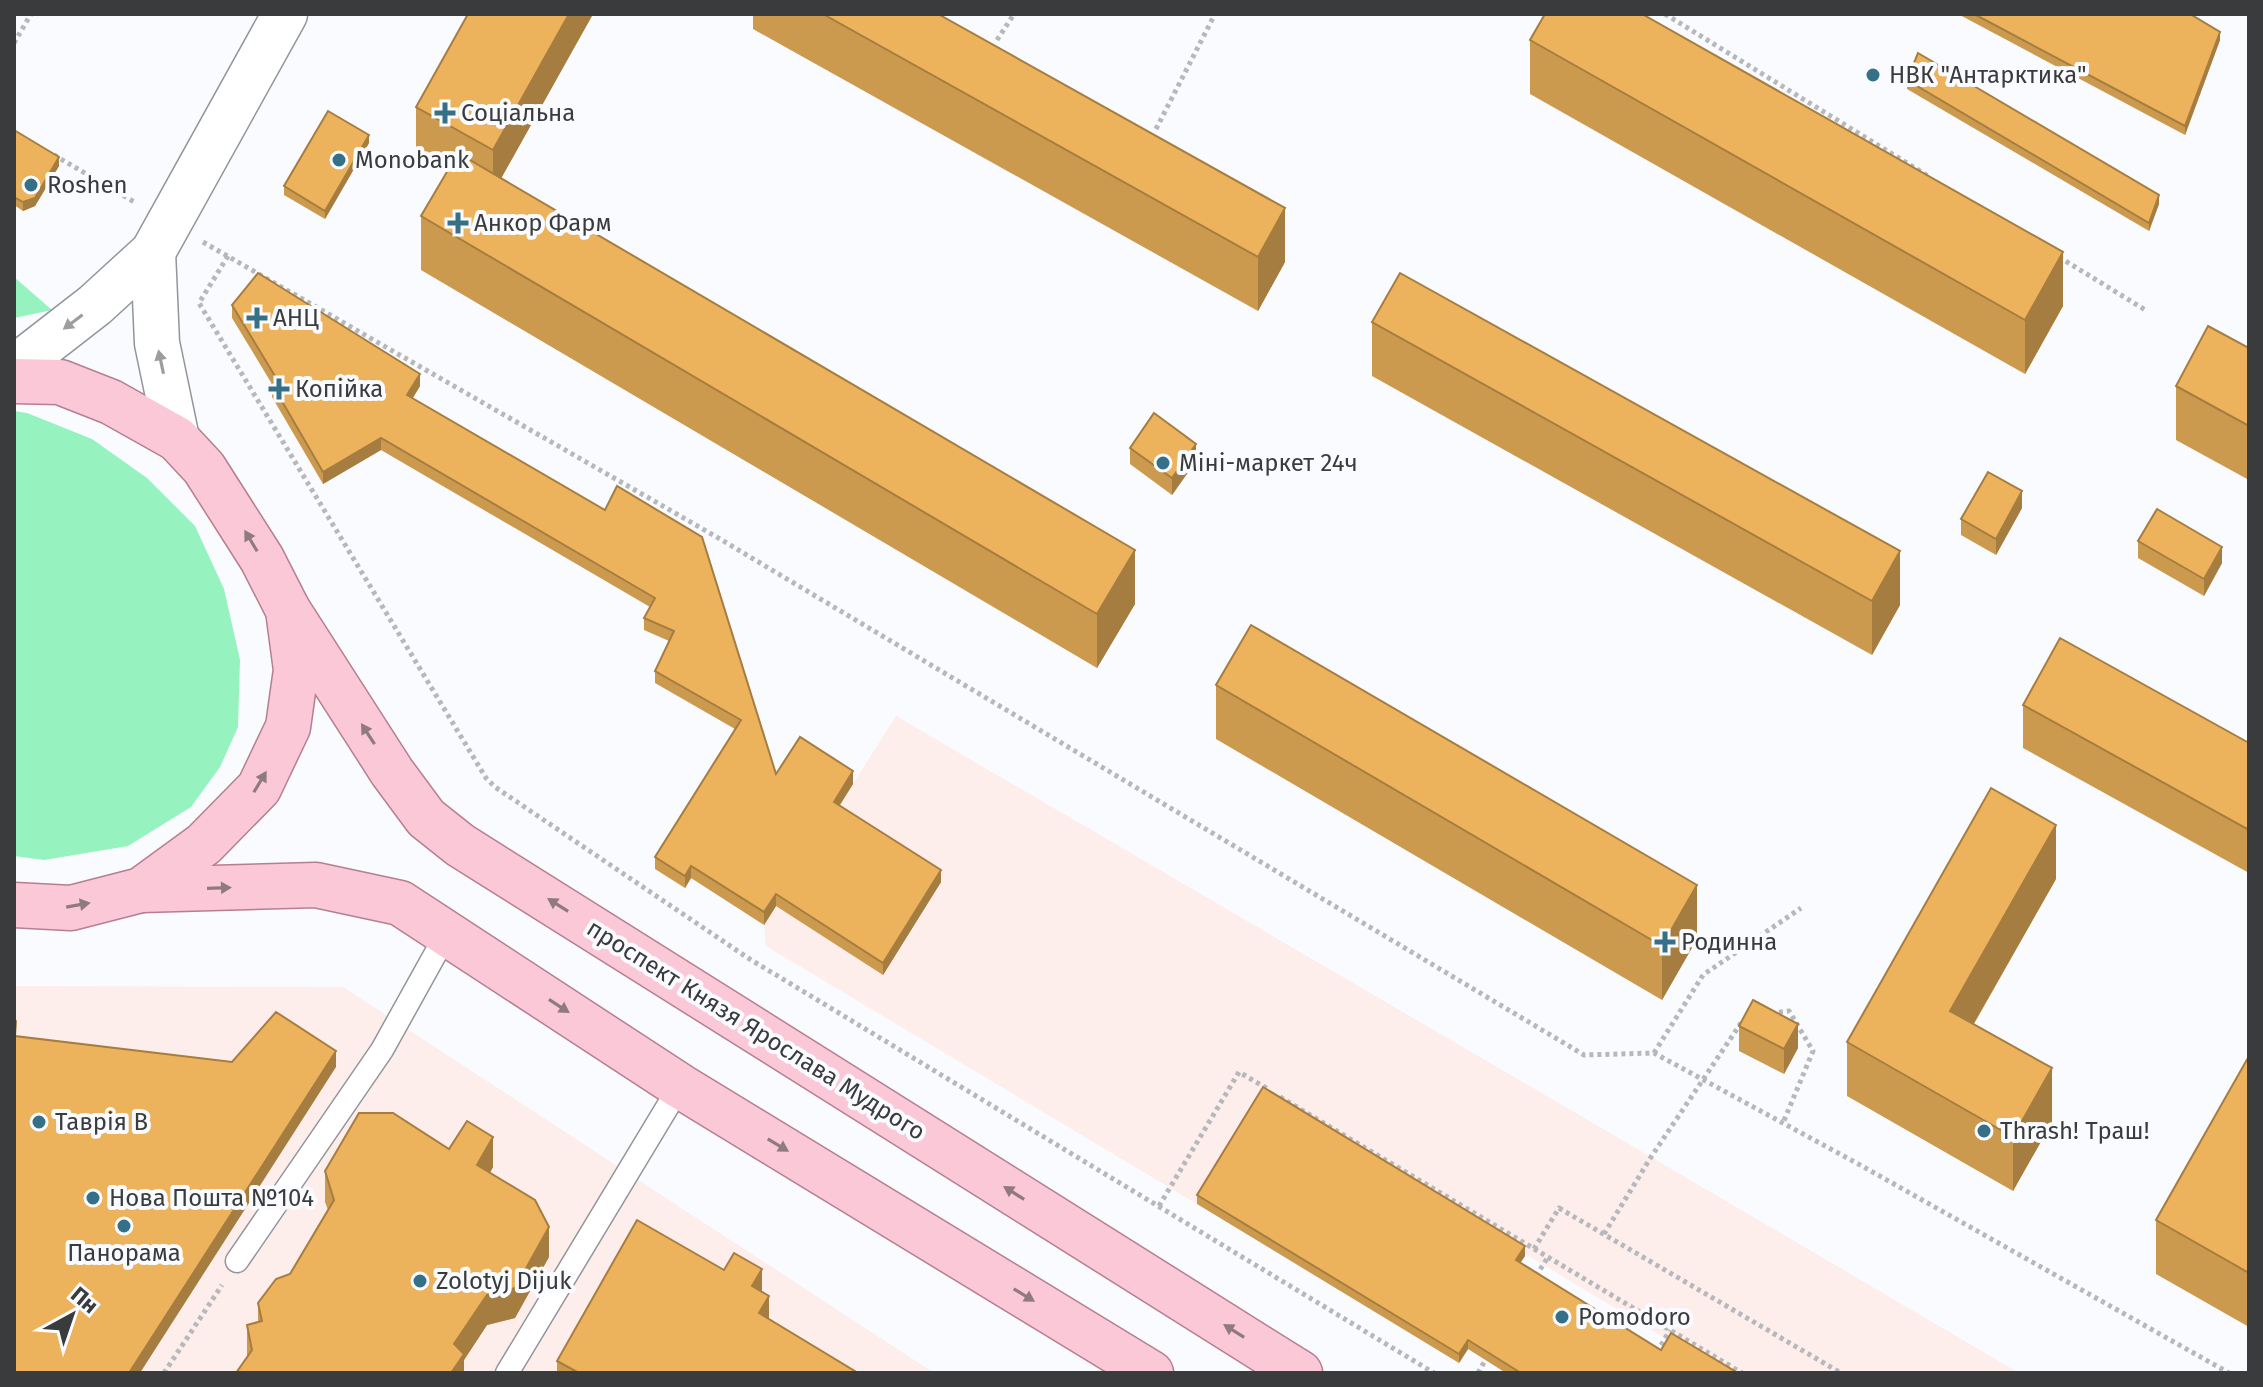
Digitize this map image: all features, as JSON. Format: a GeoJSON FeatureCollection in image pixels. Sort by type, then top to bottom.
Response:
{"type":"FeatureCollection","features":[{"type":"Feature","properties":{"kind":"main road"},"geometry":{"type":"LineString","coordinates":[[14,368],[95,305],[161,237],[285,14]]}},
{"type":"Feature","properties":{"kind":"main road"},"geometry":{"type":"LineString","coordinates":[[161,237],[157,343],[177,439]]}},
{"type":"Feature","properties":{"kind":"main road"},"geometry":{"type":"LineString","coordinates":[[14,381],[60,382],[111,402],[177,439],[204,468],[234,512],[288,610],[296,670],[288,727],[259,788],[204,844],[141,890]]}},
{"type":"Feature","properties":{"kind":"main road","name":"проспект Князя Ярослава Мудрого"},"geometry":{"type":"LineString","coordinates":[[288,610],[392,772],[426,818],[460,845],[1300,1373]]}},
{"type":"Feature","properties":{"kind":"main road"},"geometry":{"type":"LineString","coordinates":[[14,905],[71,908],[141,890],[316,885],[400,903],[680,1086],[1151,1373]]}},
{"type":"Feature","properties":{"kind":"lane"},"geometry":{"type":"LineString","coordinates":[[237,1261],[382,1050],[447,933]]}},
{"type":"Feature","properties":{"kind":"lane"},"geometry":{"type":"LineString","coordinates":[[507,1373],[680,1086]]}},
{"type":"Feature","properties":{"kind":"path"},"geometry":{"type":"LineString","coordinates":[[14,43],[31,14]]}},
{"type":"Feature","properties":{"kind":"path"},"geometry":{"type":"LineString","coordinates":[[997,40],[1014,14]]}},
{"type":"Feature","properties":{"kind":"path"},"geometry":{"type":"LineString","coordinates":[[1156,129],[1215,14]]}},
{"type":"Feature","properties":{"kind":"path"},"geometry":{"type":"LineString","coordinates":[[1665,14],[1933,179]]}},
{"type":"Feature","properties":{"kind":"path"},"geometry":{"type":"LineString","coordinates":[[53,155],[161,237],[228,256],[715,536],[1584,1055],[1654,1053],[2229,1373]]}},
{"type":"Feature","properties":{"kind":"path"},"geometry":{"type":"LineString","coordinates":[[2053,253],[2147,311]]}},
{"type":"Feature","properties":{"kind":"path"},"geometry":{"type":"LineString","coordinates":[[228,256],[199,303],[486,778],[748,958],[1434,1373]]}},
{"type":"Feature","properties":{"kind":"path"},"geometry":{"type":"LineString","coordinates":[[1654,1053],[1703,975],[1801,908]]}},
{"type":"Feature","properties":{"kind":"path"},"geometry":{"type":"LineString","coordinates":[[1760,1015],[1789,1011],[1813,1051],[1783,1123]]}},
{"type":"Feature","properties":{"kind":"path"},"geometry":{"type":"LineString","coordinates":[[1604,1234],[1651,1157],[1745,1017]]}},
{"type":"Feature","properties":{"kind":"path"},"geometry":{"type":"LineString","coordinates":[[1159,1206],[1239,1072],[1742,1373]]}},
{"type":"Feature","properties":{"kind":"path"},"geometry":{"type":"LineString","coordinates":[[1534,1249],[1559,1208],[1841,1373]]}},
{"type":"Feature","properties":{"kind":"path"},"geometry":{"type":"LineString","coordinates":[[1532,1283],[1548,1257]]}},
{"type":"Feature","properties":{"kind":"path"},"geometry":{"type":"LineString","coordinates":[[164,1373],[237,1261]]}},
{"type":"Feature","properties":{"kind":"path"},"geometry":{"type":"LineString","coordinates":[[1651,1362],[1670,1330]]}},
{"type":"Feature","properties":{"kind":"path"},"geometry":{"type":"LineString","coordinates":[[1478,1373],[1493,1347]]}},
{"type":"Feature","properties":{"kind":"shaded area"},"geometry":{"type":"Polygon","coordinates":[[[896,716],[2019,1373],[1723,1373],[1263,1096],[1197,1204],[766,946],[764,925],[896,716]]]}},
{"type":"Feature","properties":{"kind":"shaded area"},"geometry":{"type":"Polygon","coordinates":[[[14,986],[343,987],[934,1373],[14,1373],[14,986]]]}},
{"type":"Feature","properties":{"kind":"green space"},"geometry":{"type":"Polygon","coordinates":[[[14,277],[52,310],[14,318],[14,277]]]}},
{"type":"Feature","properties":{"kind":"green space"},"geometry":{"type":"Polygon","coordinates":[[[14,411],[27,413],[92,439],[147,478],[195,526],[224,589],[240,660],[238,727],[220,767],[191,807],[128,846],[44,860],[14,856],[14,411]]]}},
{"type":"Feature","properties":{"kind":"building"},"geometry":{"type":"Polygon","coordinates":[[[468,14],[569,14],[493,150],[416,107],[468,14]]]}},
{"type":"Feature","properties":{"kind":"building"},"geometry":{"type":"Polygon","coordinates":[[[823,14],[938,14],[1285,208],[1258,257],[823,14]]]}},
{"type":"Feature","properties":{"kind":"building"},"geometry":{"type":"Polygon","coordinates":[[[1545,14],[1642,14],[2063,252],[2025,320],[1530,40],[1545,14]]]}},
{"type":"Feature","properties":{"kind":"building"},"geometry":{"type":"Polygon","coordinates":[[[1974,14],[2190,14],[2220,32],[2185,126],[1974,14]]]}},
{"type":"Feature","properties":{"kind":"building"},"geometry":{"type":"Polygon","coordinates":[[[1918,53],[2159,195],[2149,223],[1907,80],[1918,53]]]}},
{"type":"Feature","properties":{"kind":"building"},"geometry":{"type":"Polygon","coordinates":[[[328,111],[369,135],[325,211],[284,186],[328,111]]]}},
{"type":"Feature","properties":{"kind":"building","name":"Roshen"},"geometry":{"type":"Polygon","coordinates":[[[14,130],[59,157],[35,198],[23,202],[14,197],[14,130]]]}},
{"type":"Feature","properties":{"kind":"building"},"geometry":{"type":"Polygon","coordinates":[[[458,153],[1135,550],[1097,614],[421,216],[458,153]]]}},
{"type":"Feature","properties":{"kind":"building"},"geometry":{"type":"Polygon","coordinates":[[[258,273],[420,374],[407,395],[605,510],[617,486],[702,537],[776,774],[800,737],[853,771],[834,802],[941,870],[883,963],[776,894],[764,912],[691,866],[685,876],[655,857],[741,720],[655,671],[674,631],[644,618],[655,598],[381,438],[323,472],[272,384],[278,381],[232,305],[258,273]]]}},
{"type":"Feature","properties":{"kind":"building"},"geometry":{"type":"Polygon","coordinates":[[[1400,273],[1900,551],[1872,601],[1372,322],[1400,273]]]}},
{"type":"Feature","properties":{"kind":"building"},"geometry":{"type":"Polygon","coordinates":[[[2208,326],[2249,348],[2249,426],[2176,386],[2208,326]]]}},
{"type":"Feature","properties":{"kind":"building"},"geometry":{"type":"Polygon","coordinates":[[[1154,413],[1196,444],[1172,478],[1130,448],[1154,413]]]}},
{"type":"Feature","properties":{"kind":"building"},"geometry":{"type":"Polygon","coordinates":[[[1988,472],[2022,491],[1996,539],[1961,519],[1988,472]]]}},
{"type":"Feature","properties":{"kind":"building"},"geometry":{"type":"Polygon","coordinates":[[[2157,509],[2222,547],[2204,579],[2138,541],[2157,509]]]}},
{"type":"Feature","properties":{"kind":"building"},"geometry":{"type":"Polygon","coordinates":[[[1251,625],[1697,885],[1662,946],[1216,685],[1251,625]]]}},
{"type":"Feature","properties":{"kind":"building"},"geometry":{"type":"Polygon","coordinates":[[[2060,638],[2249,743],[2249,830],[2023,705],[2060,638]]]}},
{"type":"Feature","properties":{"kind":"building"},"geometry":{"type":"Polygon","coordinates":[[[1991,788],[2056,825],[1950,1011],[2052,1068],[2013,1137],[1847,1042],[1991,788]]]}},
{"type":"Feature","properties":{"kind":"building"},"geometry":{"type":"Polygon","coordinates":[[[1753,1000],[1798,1024],[1784,1049],[1739,1026],[1753,1000]]]}},
{"type":"Feature","properties":{"kind":"building","name":"Панорама"},"geometry":{"type":"Polygon","coordinates":[[[276,1012],[336,1051],[129,1373],[14,1373],[14,1020],[15,1036],[232,1062],[276,1012]]]}},
{"type":"Feature","properties":{"kind":"building"},"geometry":{"type":"Polygon","coordinates":[[[2249,1056],[2249,1273],[2156,1220],[2249,1056]]]}},
{"type":"Feature","properties":{"kind":"building"},"geometry":{"type":"Polygon","coordinates":[[[1263,1087],[1525,1246],[1516,1260],[1661,1350],[1671,1333],[1738,1373],[1521,1373],[1468,1340],[1459,1354],[1197,1195],[1263,1087]]]}},
{"type":"Feature","properties":{"kind":"building","name":"Zolotyj Dijuk"},"geometry":{"type":"Polygon","coordinates":[[[359,1113],[393,1113],[449,1149],[467,1121],[493,1137],[477,1165],[535,1200],[549,1227],[515,1288],[487,1295],[454,1344],[464,1354],[451,1373],[236,1373],[252,1350],[247,1325],[262,1321],[258,1303],[276,1279],[290,1274],[334,1200],[325,1171],[359,1113]]]}},
{"type":"Feature","properties":{"kind":"building"},"geometry":{"type":"Polygon","coordinates":[[[637,1220],[724,1270],[734,1253],[762,1269],[752,1286],[769,1296],[759,1313],[858,1373],[579,1373],[557,1361],[637,1220]]]}},
{"type":"Feature","properties":{"kind":"place","name":"НВК \"Антарктика\""},"geometry":{"type":"Point","coordinates":[1873,75]}},
{"type":"Feature","properties":{"kind":"place","name":"Соціальна"},"geometry":{"type":"Point","coordinates":[445,113]}},
{"type":"Feature","properties":{"kind":"place","name":"Monobank"},"geometry":{"type":"Point","coordinates":[339,160]}},
{"type":"Feature","properties":{"kind":"place","name":"Roshen"},"geometry":{"type":"Point","coordinates":[31,185]}},
{"type":"Feature","properties":{"kind":"place","name":"Анкор Фарм"},"geometry":{"type":"Point","coordinates":[458,223]}},
{"type":"Feature","properties":{"kind":"place","name":"АНЦ"},"geometry":{"type":"Point","coordinates":[257,318]}},
{"type":"Feature","properties":{"kind":"place","name":"Копійка"},"geometry":{"type":"Point","coordinates":[279,389]}},
{"type":"Feature","properties":{"kind":"place","name":"Міні-маркет 24ч"},"geometry":{"type":"Point","coordinates":[1163,463]}},
{"type":"Feature","properties":{"kind":"place","name":"Родинна"},"geometry":{"type":"Point","coordinates":[1665,942]}},
{"type":"Feature","properties":{"kind":"place","name":"Таврія В"},"geometry":{"type":"Point","coordinates":[39,1122]}},
{"type":"Feature","properties":{"kind":"place","name":"Thrash! Траш!"},"geometry":{"type":"Point","coordinates":[1984,1131]}},
{"type":"Feature","properties":{"kind":"place","name":"Нова Пошта №104"},"geometry":{"type":"Point","coordinates":[93,1198]}},
{"type":"Feature","properties":{"kind":"place","name":"Панорама"},"geometry":{"type":"Point","coordinates":[124,1226]}},
{"type":"Feature","properties":{"kind":"place","name":"Zolotyj Dijuk"},"geometry":{"type":"Point","coordinates":[420,1281]}},
{"type":"Feature","properties":{"kind":"place","name":"Pomodoro"},"geometry":{"type":"Point","coordinates":[1562,1317]}}]}
